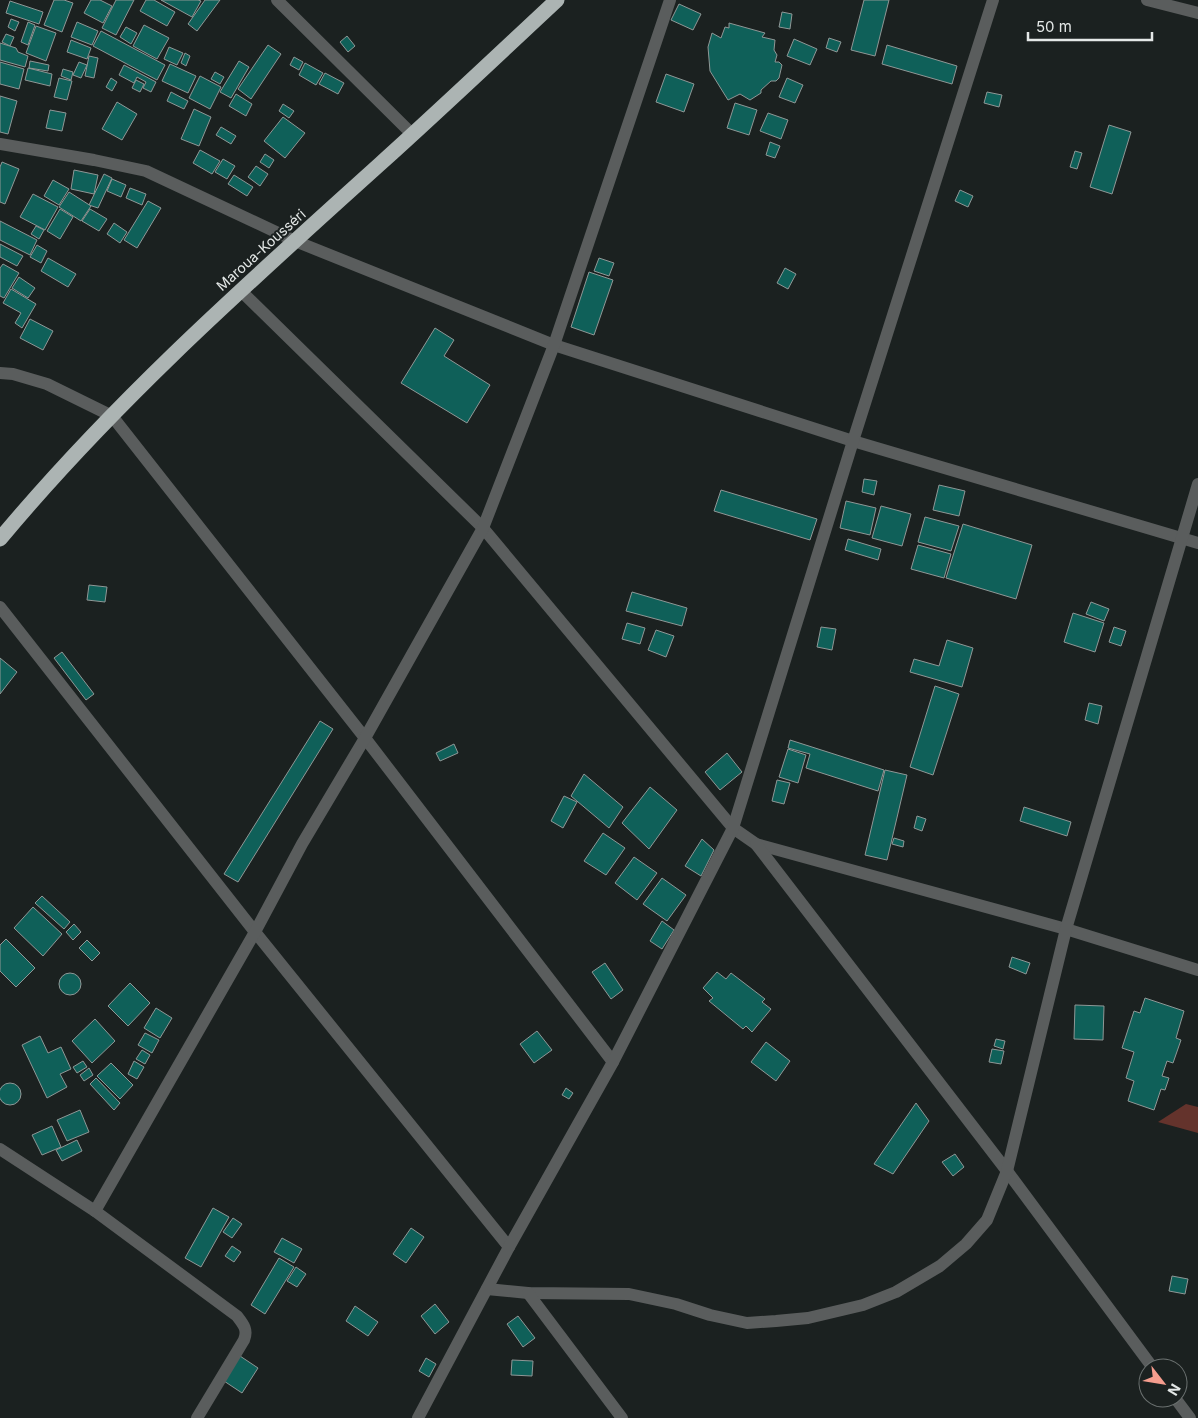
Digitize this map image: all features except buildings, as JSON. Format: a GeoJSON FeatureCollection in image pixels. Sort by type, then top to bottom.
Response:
{"type":"FeatureCollection","features":[{"type":"Feature","properties":{"kind":"highway","name":"Maroua-Kousséri"},"geometry":{"type":"LineString","coordinates":[[0,539],[31,502],[112,416],[240,290],[413,134],[557,0]]}},
{"type":"Feature","properties":{"kind":"street"},"geometry":{"type":"LineString","coordinates":[[277,0],[413,134]]}},
{"type":"Feature","properties":{"kind":"street"},"geometry":{"type":"LineString","coordinates":[[95,1211],[483,528],[554,345],[670,0]]}},
{"type":"Feature","properties":{"kind":"street"},"geometry":{"type":"LineString","coordinates":[[418,1418],[509,1247],[613,1062],[733,828],[993,0]]}},
{"type":"Feature","properties":{"kind":"street"},"geometry":{"type":"LineString","coordinates":[[1147,0],[1198,13]]}},
{"type":"Feature","properties":{"kind":"street"},"geometry":{"type":"LineString","coordinates":[[0,144],[146,171],[294,241],[554,345],[853,441],[1198,543]]}},
{"type":"Feature","properties":{"kind":"street"},"geometry":{"type":"LineString","coordinates":[[240,290],[483,528],[733,828],[756,844],[1007,1171],[1146,1358]]}},
{"type":"Feature","properties":{"kind":"street"},"geometry":{"type":"LineString","coordinates":[[0,373],[13,374],[47,384],[112,416],[365,738],[613,1062]]}},
{"type":"Feature","properties":{"kind":"street"},"geometry":{"type":"LineString","coordinates":[[487,1289],[528,1293],[629,1294],[676,1304],[710,1315],[747,1323],[808,1318],[863,1305],[896,1292],[933,1270],[966,1244],[986,1220],[1007,1171],[1066,929],[1198,484]]}},
{"type":"Feature","properties":{"kind":"street"},"geometry":{"type":"LineString","coordinates":[[0,608],[255,932],[509,1247]]}},
{"type":"Feature","properties":{"kind":"street"},"geometry":{"type":"LineString","coordinates":[[756,844],[1066,929],[1198,970]]}},
{"type":"Feature","properties":{"kind":"street"},"geometry":{"type":"LineString","coordinates":[[0,1149],[95,1211],[237,1316],[244,1325],[247,1332],[244,1340],[197,1418]]}},
{"type":"Feature","properties":{"kind":"street"},"geometry":{"type":"LineString","coordinates":[[528,1293],[622,1418]]}},
{"type":"Feature","properties":{"kind":"shaded area"},"geometry":{"type":"Polygon","coordinates":[[[1186,1104],[1198,1107],[1198,1133],[1158,1122],[1186,1104]]]}}]}
